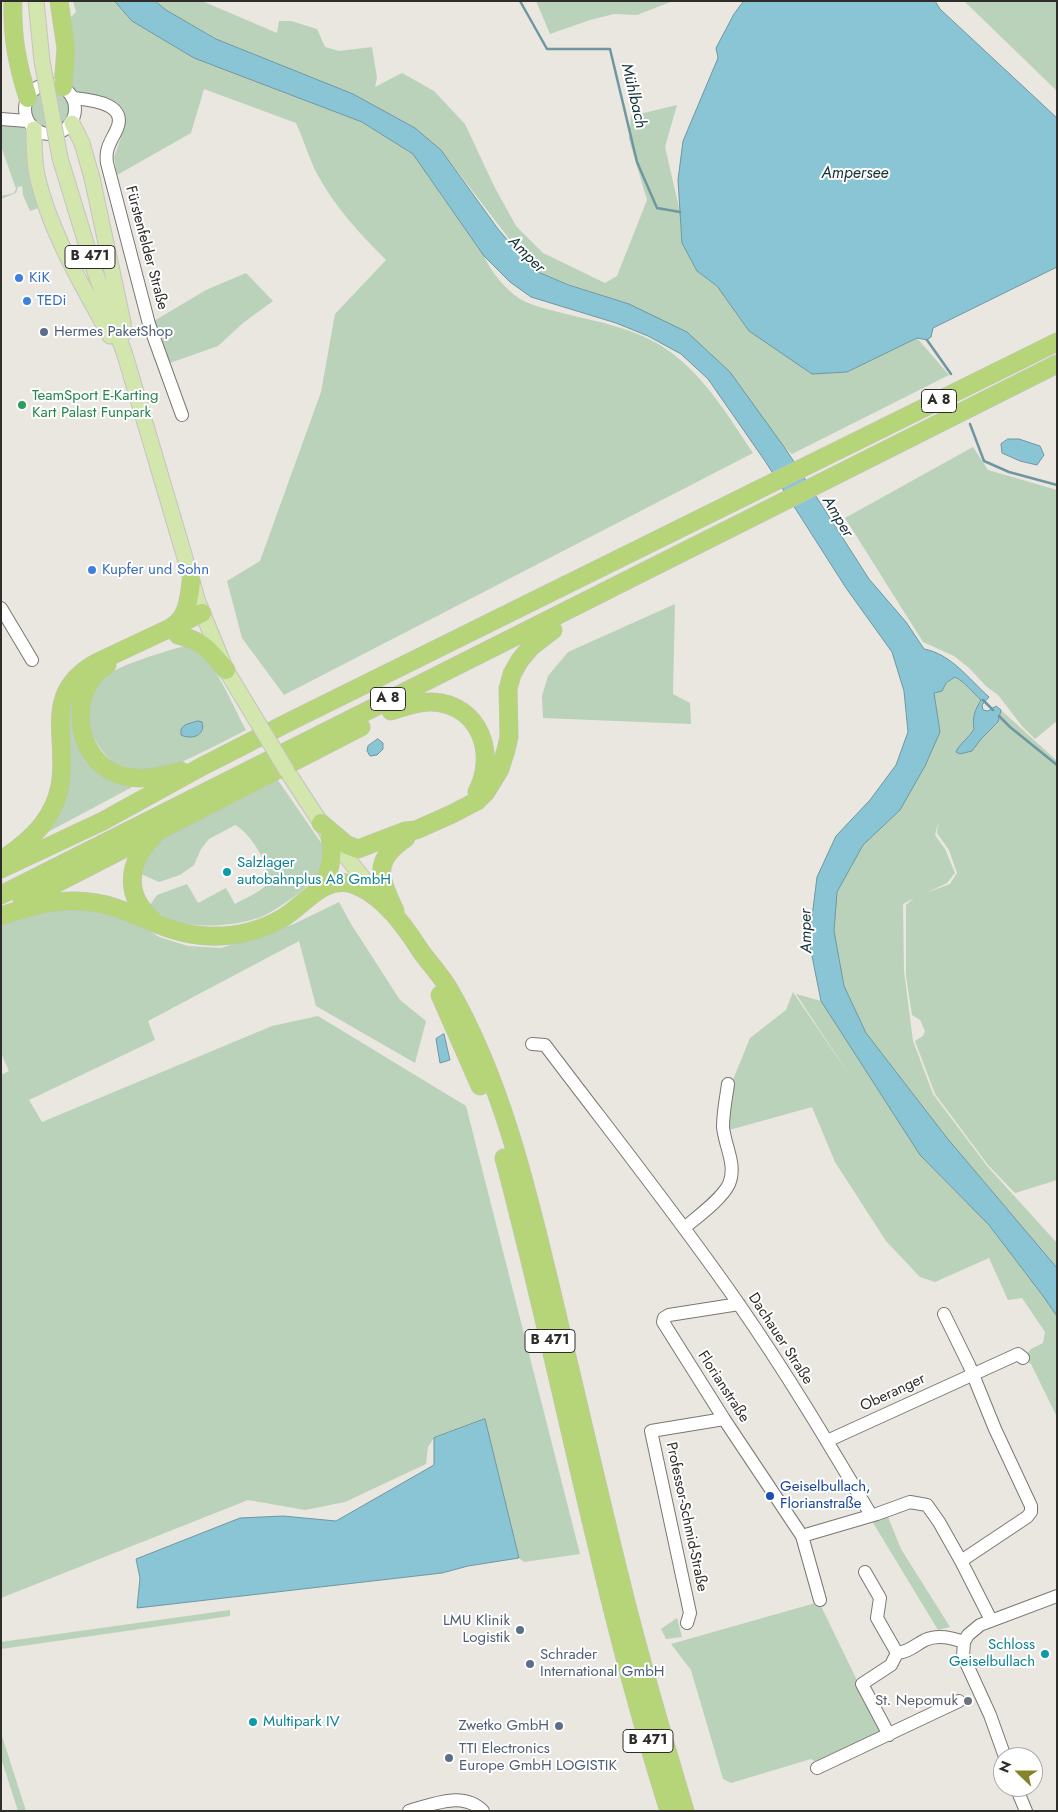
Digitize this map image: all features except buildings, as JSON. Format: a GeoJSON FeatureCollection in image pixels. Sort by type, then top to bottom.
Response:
{"type":"FeatureCollection","features":[{"type":"Feature","properties":{"kind":"highway"},"geometry":{"type":"LineString","coordinates":[[13,1],[14,39],[26,103]]}},
{"type":"Feature","properties":{"kind":"highway"},"geometry":{"type":"LineString","coordinates":[[59,1],[66,48],[71,104]]}},
{"type":"Feature","properties":{"kind":"highway","name":"A 8"},"geometry":{"type":"LineString","coordinates":[[1,869],[103,820],[201,767],[1057,342]]}},
{"type":"Feature","properties":{"kind":"highway","name":"A 8"},"geometry":{"type":"LineString","coordinates":[[1,894],[778,509],[832,478],[1057,364]]}},
{"type":"Feature","properties":{"kind":"highway"},"geometry":{"type":"LineString","coordinates":[[1,912],[391,711],[654,580],[778,509]]}},
{"type":"Feature","properties":{"kind":"highway"},"geometry":{"type":"LineString","coordinates":[[188,573],[188,604],[184,616],[174,631],[114,660],[100,669],[86,687],[80,707],[80,722],[82,734],[92,754],[100,763],[123,776],[146,779],[201,767]]}},
{"type":"Feature","properties":{"kind":"highway"},"geometry":{"type":"LineString","coordinates":[[1,860],[26,844],[44,823],[56,801],[62,774],[61,712],[70,685],[87,668],[204,618]]}},
{"type":"Feature","properties":{"kind":"highway"},"geometry":{"type":"LineString","coordinates":[[325,830],[347,845],[358,849],[404,835],[477,801],[486,792],[500,769],[509,736],[507,705],[508,689],[512,674],[520,660],[532,647],[553,630]]}},
{"type":"Feature","properties":{"kind":"highway"},"geometry":{"type":"LineString","coordinates":[[174,631],[199,641],[207,647],[226,670]]}},
{"type":"Feature","properties":{"kind":"highway"},"geometry":{"type":"LineString","coordinates":[[391,711],[422,702],[433,702],[456,708],[475,724],[483,736],[486,747],[486,770],[477,794],[463,808]]}},
{"type":"Feature","properties":{"kind":"highway"},"geometry":{"type":"LineString","coordinates":[[159,925],[149,917],[137,901],[133,891],[132,880],[136,858],[142,848],[163,829]]}},
{"type":"Feature","properties":{"kind":"highway"},"geometry":{"type":"LineString","coordinates":[[318,890],[332,864],[332,849],[325,830]]}},
{"type":"Feature","properties":{"kind":"highway"},"geometry":{"type":"LineString","coordinates":[[404,835],[384,857],[381,875],[384,888],[405,929]]}},
{"type":"Feature","properties":{"kind":"highway"},"geometry":{"type":"LineString","coordinates":[[1,916],[46,903],[83,900],[107,904],[182,933],[204,936],[227,936],[248,932],[281,919],[295,910],[318,890],[334,883],[350,884],[359,887],[388,908]]}},
{"type":"Feature","properties":{"kind":"highway","name":"B 471"},"geometry":{"type":"LineString","coordinates":[[388,908],[447,986],[464,1017],[504,1114],[536,1227],[620,1580],[685,1811]]}},
{"type":"Feature","properties":{"kind":"highway","name":"B 471"},"geometry":{"type":"LineString","coordinates":[[423,953],[494,1120],[524,1232],[607,1584],[652,1756],[669,1811]]}},
{"type":"Feature","properties":{"kind":"main road","name":"B 471"},"geometry":{"type":"LineString","coordinates":[[36,1],[42,61],[60,158],[93,266],[125,355],[188,573],[204,618],[226,670],[287,771],[325,830],[388,908]]}},
{"type":"Feature","properties":{"kind":"main road"},"geometry":{"type":"LineString","coordinates":[[71,104],[92,178],[123,322],[125,355]]}},
{"type":"Feature","properties":{"kind":"main road"},"geometry":{"type":"LineString","coordinates":[[31,125],[38,176],[60,240],[110,336],[125,355]]}},
{"type":"Feature","properties":{"kind":"street"},"geometry":{"type":"LineString","coordinates":[[48,84],[56,84],[71,104],[66,130],[59,134],[42,134],[31,125],[1,118],[26,103],[33,91],[48,84]]}},
{"type":"Feature","properties":{"kind":"street","name":"Fürstenfelder Straße"},"geometry":{"type":"LineString","coordinates":[[71,104],[94,101],[105,103],[112,107],[118,119],[118,127],[107,147],[107,164],[148,324],[182,415]]}},
{"type":"Feature","properties":{"kind":"street"},"geometry":{"type":"LineString","coordinates":[[26,103],[31,125]]}},
{"type":"Feature","properties":{"kind":"street"},"geometry":{"type":"LineString","coordinates":[[1,608],[32,660]]}},
{"type":"Feature","properties":{"kind":"street","name":"Dachauer Straße"},"geometry":{"type":"LineString","coordinates":[[532,1044],[545,1046],[684,1228],[739,1304],[827,1441],[871,1515]]}},
{"type":"Feature","properties":{"kind":"street"},"geometry":{"type":"LineString","coordinates":[[684,1228],[722,1194],[728,1185],[733,1170],[724,1129],[723,1112],[728,1084]]}},
{"type":"Feature","properties":{"kind":"street","name":"Florianstraße"},"geometry":{"type":"LineString","coordinates":[[739,1304],[669,1315],[664,1318],[663,1322],[724,1419],[802,1536],[820,1600]]}},
{"type":"Feature","properties":{"kind":"street"},"geometry":{"type":"LineString","coordinates":[[944,1314],[969,1365],[1031,1506],[1031,1512],[1027,1516],[961,1561]]}},
{"type":"Feature","properties":{"kind":"street","name":"Oberanger"},"geometry":{"type":"LineString","coordinates":[[827,1441],[1018,1354],[1023,1358]]}},
{"type":"Feature","properties":{"kind":"street","name":"Professor-Schmid-Straße"},"geometry":{"type":"LineString","coordinates":[[687,1624],[690,1613],[651,1431],[724,1419]]}},
{"type":"Feature","properties":{"kind":"street"},"geometry":{"type":"LineString","coordinates":[[802,1536],[910,1502],[927,1505],[961,1561],[991,1620]]}},
{"type":"Feature","properties":{"kind":"street"},"geometry":{"type":"LineString","coordinates":[[865,1572],[880,1598],[877,1618],[897,1654]]}},
{"type":"Feature","properties":{"kind":"street"},"geometry":{"type":"LineString","coordinates":[[1001,1747],[990,1715],[963,1656],[964,1642],[972,1630],[991,1620],[1057,1596]]}},
{"type":"Feature","properties":{"kind":"street"},"geometry":{"type":"LineString","coordinates":[[897,1654],[905,1653],[934,1637],[964,1642]]}},
{"type":"Feature","properties":{"kind":"street"},"geometry":{"type":"LineString","coordinates":[[889,1735],[862,1684],[891,1665],[897,1654]]}},
{"type":"Feature","properties":{"kind":"street"},"geometry":{"type":"LineString","coordinates":[[817,1768],[959,1701]]}},
{"type":"Feature","properties":{"kind":"street"},"geometry":{"type":"LineString","coordinates":[[1020,1797],[1026,1811]]}},
{"type":"Feature","properties":{"kind":"street"},"geometry":{"type":"LineString","coordinates":[[409,1811],[452,1800],[460,1800],[470,1801],[483,1811]]}},
{"type":"Feature","properties":{"kind":"green space"},"geometry":{"type":"Polygon","coordinates":[[[73,1],[115,1],[132,21],[194,58],[362,122],[413,154],[495,274],[509,290],[520,299],[531,304],[593,320],[650,339],[675,355],[701,380],[723,408],[753,453],[284,695],[242,638],[227,581],[260,561],[321,392],[335,314],[386,260],[356,229],[322,183],[296,123],[204,89],[191,133],[117,175],[114,157],[124,129],[125,120],[117,105],[100,95],[80,94],[73,88],[70,81],[70,18],[76,12],[73,1]]]}},
{"type":"Feature","properties":{"kind":"green space"},"geometry":{"type":"Polygon","coordinates":[[[156,1],[202,1],[277,33],[279,21],[291,21],[317,29],[325,47],[339,51],[372,47],[377,78],[375,87],[402,73],[434,91],[465,124],[494,186],[516,226],[543,253],[605,283],[617,276],[647,200],[629,139],[631,116],[677,105],[665,147],[680,212],[682,243],[697,271],[717,286],[749,331],[847,372],[917,338],[949,375],[792,454],[629,304],[533,270],[441,150],[415,128],[353,94],[219,40],[167,11],[156,1]]]}},
{"type":"Feature","properties":{"kind":"green space"},"geometry":{"type":"Polygon","coordinates":[[[536,1],[673,1],[637,15],[614,14],[550,34],[536,1]]]}},
{"type":"Feature","properties":{"kind":"green space"},"geometry":{"type":"Polygon","coordinates":[[[964,1],[1057,1],[1057,91],[964,1]]]}},
{"type":"Feature","properties":{"kind":"green space"},"geometry":{"type":"Polygon","coordinates":[[[47,90],[55,90],[62,93],[68,99],[71,110],[68,121],[62,127],[55,130],[47,130],[40,127],[34,121],[31,114],[31,106],[34,99],[40,93],[47,90]]]}},
{"type":"Feature","properties":{"kind":"green space"},"geometry":{"type":"Polygon","coordinates":[[[1,124],[21,125],[30,136],[44,206],[30,211],[23,195],[22,186],[18,187],[16,193],[1,199],[1,196],[14,193],[16,189],[1,146],[1,124]]]}},
{"type":"Feature","properties":{"kind":"green space"},"geometry":{"type":"Polygon","coordinates":[[[246,273],[273,301],[243,323],[218,346],[167,364],[154,321],[206,290],[246,273]]]}},
{"type":"Feature","properties":{"kind":"green space"},"geometry":{"type":"Polygon","coordinates":[[[973,447],[988,470],[1057,490],[1057,721],[1035,739],[1022,726],[998,695],[986,686],[968,667],[954,656],[923,642],[845,518],[973,447]]]}},
{"type":"Feature","properties":{"kind":"green space"},"geometry":{"type":"Polygon","coordinates":[[[675,604],[673,694],[690,703],[691,724],[543,718],[542,696],[548,676],[568,652],[675,604]]]}},
{"type":"Feature","properties":{"kind":"green space"},"geometry":{"type":"Polygon","coordinates":[[[190,644],[208,661],[229,695],[246,730],[167,771],[150,775],[138,775],[124,769],[111,760],[93,736],[89,722],[89,707],[93,693],[102,680],[119,668],[190,644]]]}},
{"type":"Feature","properties":{"kind":"green space"},"geometry":{"type":"Polygon","coordinates":[[[955,677],[981,700],[974,717],[974,729],[970,737],[957,749],[972,751],[981,739],[998,723],[1001,710],[1057,761],[1057,1180],[1015,1193],[988,1165],[935,1094],[915,1041],[923,1036],[925,1031],[920,1020],[912,1015],[906,976],[906,905],[914,898],[903,904],[904,971],[913,1041],[933,1094],[987,1166],[1057,1243],[1057,1268],[947,1138],[866,1033],[844,986],[834,931],[837,892],[863,845],[940,732],[934,693],[955,677]],[[938,823],[935,835],[945,849],[955,873],[947,883],[926,893],[950,884],[957,873],[949,850],[937,833],[938,823]]]}},
{"type":"Feature","properties":{"kind":"green space"},"geometry":{"type":"Polygon","coordinates":[[[76,686],[77,734],[136,785],[46,833],[65,713],[76,686]]]}},
{"type":"Feature","properties":{"kind":"green space"},"geometry":{"type":"Polygon","coordinates":[[[275,776],[322,844],[324,853],[323,864],[318,876],[303,890],[283,904],[265,915],[246,921],[216,925],[185,924],[159,914],[150,905],[157,895],[187,884],[198,903],[226,888],[235,904],[265,886],[267,871],[264,862],[254,843],[235,825],[209,839],[201,849],[194,865],[180,875],[159,882],[141,874],[142,865],[156,841],[275,776]]]}},
{"type":"Feature","properties":{"kind":"green space"},"geometry":{"type":"Polygon","coordinates":[[[339,902],[400,1000],[426,1021],[415,1063],[316,1006],[299,941],[148,1021],[155,1040],[29,1100],[42,1122],[272,1026],[318,1016],[466,1106],[580,1554],[524,1562],[519,1558],[485,1419],[434,1438],[428,1447],[426,1464],[345,1502],[305,1510],[248,1500],[1,1598],[1,1075],[9,1071],[1,1053],[1,924],[23,914],[95,905],[126,915],[159,937],[188,946],[221,948],[294,924],[339,902]]]}},
{"type":"Feature","properties":{"kind":"green space"},"geometry":{"type":"Polygon","coordinates":[[[793,992],[852,1079],[796,994],[821,1001],[920,1155],[989,1225],[1057,1316],[1057,1417],[1031,1364],[1023,1358],[1031,1349],[1043,1343],[1045,1332],[1022,1298],[1008,1300],[989,1258],[935,1282],[920,1277],[886,1241],[835,1162],[812,1107],[729,1130],[728,1092],[750,1038],[786,1010],[793,992]]]}},
{"type":"Feature","properties":{"kind":"green space"},"geometry":{"type":"Polygon","coordinates":[[[888,1517],[901,1549],[950,1627],[938,1630],[872,1521],[888,1517]]]}},
{"type":"Feature","properties":{"kind":"green space"},"geometry":{"type":"Polygon","coordinates":[[[819,1602],[883,1734],[820,1764],[811,1759],[731,1783],[723,1779],[691,1670],[671,1644],[819,1602]]]}},
{"type":"Feature","properties":{"kind":"green space"},"geometry":{"type":"Polygon","coordinates":[[[230,1610],[230,1616],[1,1649],[1,1642],[230,1610]]]}},
{"type":"Feature","properties":{"kind":"green space"},"geometry":{"type":"Polygon","coordinates":[[[677,1618],[682,1637],[666,1639],[661,1629],[677,1618]]]}},
{"type":"Feature","properties":{"kind":"green space"},"geometry":{"type":"Polygon","coordinates":[[[1,1733],[26,1811],[18,1811],[1,1758],[1,1733]]]}},
{"type":"Feature","properties":{"kind":"water"},"geometry":{"type":"Polygon","coordinates":[[[115,1],[155,1],[166,10],[216,39],[353,94],[415,128],[441,150],[498,229],[533,270],[569,285],[629,304],[687,332],[730,372],[787,451],[869,579],[906,622],[924,649],[943,656],[967,675],[989,697],[982,705],[983,710],[988,711],[996,706],[1001,710],[998,722],[972,751],[960,754],[956,752],[974,729],[974,714],[981,700],[955,677],[946,683],[942,691],[934,693],[940,732],[925,766],[900,810],[863,845],[837,892],[834,931],[844,986],[866,1033],[947,1138],[1057,1268],[1057,1316],[989,1225],[920,1155],[821,1001],[809,941],[817,877],[836,836],[870,800],[896,765],[908,732],[904,691],[892,652],[846,588],[765,461],[708,379],[681,354],[648,336],[616,323],[531,297],[510,282],[484,256],[413,154],[362,122],[194,58],[132,21],[115,1]]]}},
{"type":"Feature","properties":{"kind":"water","name":"Ampersee"},"geometry":{"type":"Polygon","coordinates":[[[744,1],[935,1],[940,9],[1057,118],[1057,267],[933,328],[931,337],[927,340],[917,338],[847,372],[812,374],[749,331],[717,286],[697,271],[682,243],[678,180],[683,141],[718,58],[716,48],[734,14],[744,1]]]}},
{"type":"Feature","properties":{"kind":"water"},"geometry":{"type":"Polygon","coordinates":[[[1008,439],[1019,439],[1040,446],[1044,455],[1037,465],[1020,461],[1002,453],[1001,444],[1008,439]]]}},
{"type":"Feature","properties":{"kind":"water"},"geometry":{"type":"Polygon","coordinates":[[[198,721],[202,722],[203,727],[200,734],[193,737],[181,735],[181,729],[185,725],[198,721]]]}},
{"type":"Feature","properties":{"kind":"water"},"geometry":{"type":"Polygon","coordinates":[[[378,739],[383,743],[383,749],[377,755],[370,756],[367,751],[368,746],[378,739]]]}},
{"type":"Feature","properties":{"kind":"water"},"geometry":{"type":"Polygon","coordinates":[[[444,1034],[450,1060],[440,1063],[436,1039],[444,1034]]]}},
{"type":"Feature","properties":{"kind":"water"},"geometry":{"type":"Polygon","coordinates":[[[485,1419],[519,1558],[468,1566],[442,1573],[137,1608],[140,1578],[136,1559],[240,1518],[283,1516],[336,1521],[434,1465],[434,1438],[485,1419]]]}},
{"type":"Feature","properties":{"kind":"waterway","name":"Mühlbach"},"geometry":{"type":"LineString","coordinates":[[520,1],[547,49],[610,49],[637,162],[657,208],[680,212]]}},
{"type":"Feature","properties":{"kind":"waterway","name":"Mühlbach"},"geometry":{"type":"LineString","coordinates":[[927,340],[951,374]]}},
{"type":"Feature","properties":{"kind":"waterway","name":"Mühlbach"},"geometry":{"type":"LineString","coordinates":[[970,424],[984,461],[1009,472],[1057,485]]}},
{"type":"Feature","properties":{"kind":"waterway"},"geometry":{"type":"LineString","coordinates":[[983,700],[993,710]]}},
{"type":"Feature","properties":{"kind":"waterway"},"geometry":{"type":"LineString","coordinates":[[999,716],[1057,765]]}},
{"type":"Feature","properties":{"kind":"place","name":"KiK"},"geometry":{"type":"Point","coordinates":[19,278]}},
{"type":"Feature","properties":{"kind":"place","name":"TEDi"},"geometry":{"type":"Point","coordinates":[27,301]}},
{"type":"Feature","properties":{"kind":"place","name":"Hermes PaketShop"},"geometry":{"type":"Point","coordinates":[44,332]}},
{"type":"Feature","properties":{"kind":"place","name":"TeamSport E-Karting Kart Palast Funpark"},"geometry":{"type":"Point","coordinates":[22,405]}},
{"type":"Feature","properties":{"kind":"place","name":"Kupfer und Sohn"},"geometry":{"type":"Point","coordinates":[92,570]}},
{"type":"Feature","properties":{"kind":"place","name":"Salzlager autobahnplus A8 GmbH"},"geometry":{"type":"Point","coordinates":[227,872]}},
{"type":"Feature","properties":{"kind":"place","name":"Geiselbullach, Florianstraße"},"geometry":{"type":"Point","coordinates":[770,1496]}},
{"type":"Feature","properties":{"kind":"place","name":"LMU Klinik Logistik"},"geometry":{"type":"Point","coordinates":[520,1630]}},
{"type":"Feature","properties":{"kind":"place","name":"Schloss Geiselbullach"},"geometry":{"type":"Point","coordinates":[1045,1654]}},
{"type":"Feature","properties":{"kind":"place","name":"Schrader International GmbH"},"geometry":{"type":"Point","coordinates":[530,1664]}},
{"type":"Feature","properties":{"kind":"place","name":"St. Nepomuk"},"geometry":{"type":"Point","coordinates":[968,1701]}},
{"type":"Feature","properties":{"kind":"place","name":"Multipark IV"},"geometry":{"type":"Point","coordinates":[253,1722]}},
{"type":"Feature","properties":{"kind":"place","name":"Zwetko GmbH"},"geometry":{"type":"Point","coordinates":[559,1726]}},
{"type":"Feature","properties":{"kind":"place","name":"TTI Electronics Europe GmbH LOGISTIK"},"geometry":{"type":"Point","coordinates":[449,1758]}},
{"type":"Feature","properties":{"kind":"water label","name":"Amper"},"geometry":{"type":"Point","coordinates":[526,255]}},
{"type":"Feature","properties":{"kind":"water label","name":"Amper"},"geometry":{"type":"Point","coordinates":[837,517]}},
{"type":"Feature","properties":{"kind":"water label","name":"Amper"},"geometry":{"type":"Point","coordinates":[807,931]}}]}
